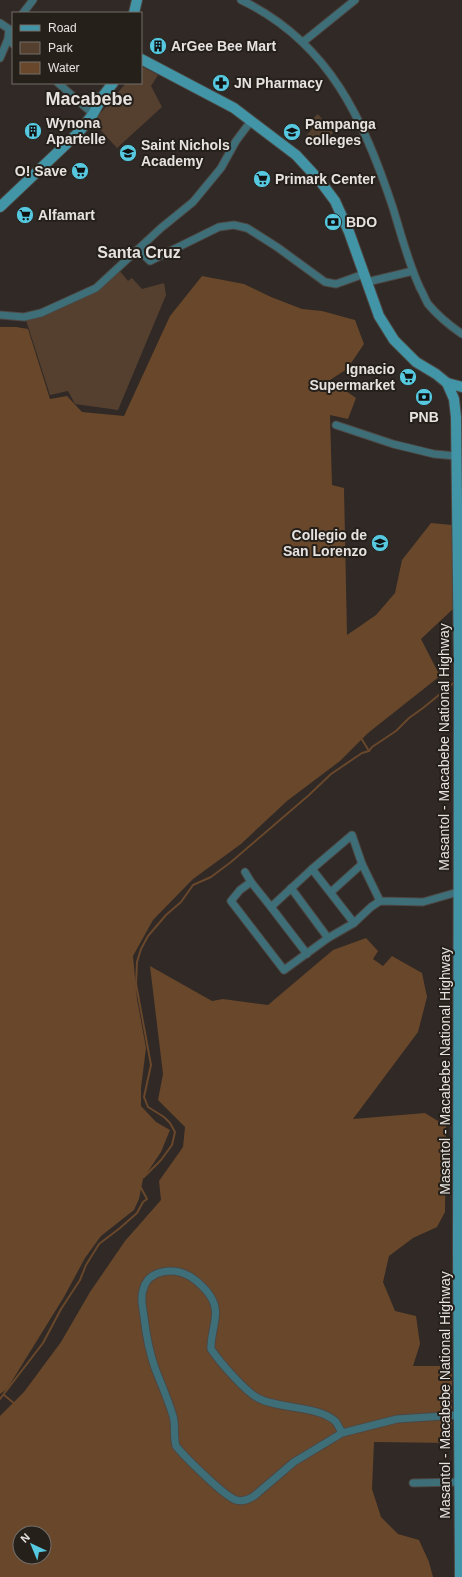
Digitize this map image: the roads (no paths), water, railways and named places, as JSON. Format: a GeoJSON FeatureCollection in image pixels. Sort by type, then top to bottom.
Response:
{"type":"FeatureCollection","features":[{"type":"Feature","properties":{"kind":"main road"},"geometry":{"type":"LineString","coordinates":[[134,12],[137,0]]}},
{"type":"Feature","properties":{"kind":"main road"},"geometry":{"type":"LineString","coordinates":[[142,60],[234,108],[296,155],[320,181],[334,201],[349,232],[379,316],[394,340],[416,362],[436,374],[447,383],[462,387]]}},
{"type":"Feature","properties":{"kind":"main road"},"geometry":{"type":"LineString","coordinates":[[0,207],[79,132],[93,114],[103,96],[112,84]]}},
{"type":"Feature","properties":{"kind":"main road","name":"Masantol - Macabebe National Highway"},"geometry":{"type":"LineString","coordinates":[[447,383],[454,399],[458,461],[460,669],[458,688],[458,892],[460,914],[460,1577]]}},
{"type":"Feature","properties":{"kind":"street"},"geometry":{"type":"LineString","coordinates":[[24,12],[33,0]]}},
{"type":"Feature","properties":{"kind":"street"},"geometry":{"type":"LineString","coordinates":[[243,0],[279,21],[303,42],[319,58],[339,86],[357,117],[376,157],[413,272],[427,302],[446,323],[462,334]]}},
{"type":"Feature","properties":{"kind":"street"},"geometry":{"type":"LineString","coordinates":[[303,42],[355,0]]}},
{"type":"Feature","properties":{"kind":"street"},"geometry":{"type":"LineString","coordinates":[[0,22],[11,27],[10,41],[0,58]]}},
{"type":"Feature","properties":{"kind":"street"},"geometry":{"type":"LineString","coordinates":[[59,84],[93,114]]}},
{"type":"Feature","properties":{"kind":"street"},"geometry":{"type":"LineString","coordinates":[[78,100],[103,96]]}},
{"type":"Feature","properties":{"kind":"street"},"geometry":{"type":"LineString","coordinates":[[0,315],[24,317],[41,314],[96,288],[139,250],[161,228],[193,202],[221,168],[236,141],[251,121]]}},
{"type":"Feature","properties":{"kind":"street"},"geometry":{"type":"LineString","coordinates":[[139,250],[150,261],[219,227],[234,225],[246,228],[277,247],[325,282],[336,284],[366,278],[413,272]]}},
{"type":"Feature","properties":{"kind":"street"},"geometry":{"type":"LineString","coordinates":[[336,425],[393,444],[458,461]]}},
{"type":"Feature","properties":{"kind":"street"},"geometry":{"type":"LineString","coordinates":[[271,908],[312,869],[352,835],[362,864],[380,901]]}},
{"type":"Feature","properties":{"kind":"street"},"geometry":{"type":"LineString","coordinates":[[331,892],[362,864]]}},
{"type":"Feature","properties":{"kind":"street"},"geometry":{"type":"LineString","coordinates":[[312,869],[354,923]]}},
{"type":"Feature","properties":{"kind":"street"},"geometry":{"type":"LineString","coordinates":[[245,872],[307,954]]}},
{"type":"Feature","properties":{"kind":"street"},"geometry":{"type":"LineString","coordinates":[[252,882],[240,890],[232,901],[284,970],[328,938],[354,923],[371,907],[380,901],[423,902],[458,892]]}},
{"type":"Feature","properties":{"kind":"street"},"geometry":{"type":"LineString","coordinates":[[292,888],[328,938]]}},
{"type":"Feature","properties":{"kind":"street"},"geometry":{"type":"LineString","coordinates":[[342,1433],[336,1422],[326,1415],[259,1399],[245,1389],[211,1349],[210,1343],[216,1310],[214,1302],[209,1294],[191,1277],[182,1273],[168,1271],[154,1274],[148,1279],[144,1285],[141,1300],[152,1359],[174,1419],[174,1438],[176,1446],[230,1498],[242,1501],[254,1496],[294,1462],[342,1433],[397,1419],[460,1409]]}},
{"type":"Feature","properties":{"kind":"street"},"geometry":{"type":"LineString","coordinates":[[413,1483],[459,1482]]}},
{"type":"Feature","properties":{"kind":"water"},"geometry":{"type":"Polygon","coordinates":[[[202,276],[244,284],[271,297],[302,309],[322,311],[355,320],[364,344],[347,369],[330,380],[356,398],[348,419],[330,415],[332,485],[344,488],[347,635],[376,615],[395,593],[402,560],[431,523],[452,525],[453,609],[421,639],[440,676],[368,733],[340,761],[287,801],[241,844],[193,879],[153,920],[133,956],[137,999],[146,1048],[141,1088],[141,1106],[156,1122],[170,1130],[161,1152],[143,1179],[139,1199],[134,1210],[101,1236],[85,1258],[64,1297],[7,1389],[0,1394],[0,327],[28,329],[50,399],[67,396],[82,412],[124,416],[170,316],[202,276]]]}},
{"type":"Feature","properties":{"kind":"water"},"geometry":{"type":"Polygon","coordinates":[[[366,938],[378,951],[373,959],[383,966],[392,956],[422,973],[427,997],[418,1032],[353,1119],[425,1113],[446,1126],[445,1212],[437,1227],[413,1238],[389,1256],[383,1282],[395,1311],[416,1316],[420,1344],[413,1366],[452,1366],[452,1443],[374,1442],[372,1489],[381,1517],[398,1534],[419,1540],[429,1562],[433,1577],[0,1577],[0,1416],[24,1392],[61,1342],[90,1292],[125,1241],[161,1200],[159,1181],[183,1147],[185,1127],[158,1100],[163,1074],[150,966],[212,1001],[223,999],[268,1005],[333,950],[366,938]]]}},
{"type":"Feature","properties":{"kind":"waterway"},"geometry":{"type":"LineString","coordinates":[[144,1177],[161,1160],[172,1145],[175,1132],[170,1123],[164,1117],[148,1107],[144,1097],[151,1065],[136,984],[137,962],[141,949],[148,936],[166,915],[181,902],[193,885],[211,877],[231,862],[309,795],[331,774],[362,753],[369,751],[372,747],[396,731],[409,718],[456,681]]}},
{"type":"Feature","properties":{"kind":"waterway"},"geometry":{"type":"LineString","coordinates":[[361,738],[369,751]]}},
{"type":"Feature","properties":{"kind":"waterway"},"geometry":{"type":"LineString","coordinates":[[0,1399],[43,1343],[99,1244],[137,1213],[143,1202],[147,1199],[140,1186]]}},
{"type":"Feature","properties":{"kind":"waterway"},"geometry":{"type":"LineString","coordinates":[[4,1395],[15,1404]]}},
{"type":"Feature","properties":{"kind":"place","name":"ArGee Bee Mart"},"geometry":{"type":"Point","coordinates":[158,46]}},
{"type":"Feature","properties":{"kind":"place","name":"JN Pharmacy"},"geometry":{"type":"Point","coordinates":[221,83]}},
{"type":"Feature","properties":{"kind":"place","name":"Wynona Apartelle"},"geometry":{"type":"Point","coordinates":[33,131]}},
{"type":"Feature","properties":{"kind":"place","name":"Pampanga colleges"},"geometry":{"type":"Point","coordinates":[292,132]}},
{"type":"Feature","properties":{"kind":"place","name":"Saint Nichols Academy"},"geometry":{"type":"Point","coordinates":[128,153]}},
{"type":"Feature","properties":{"kind":"place","name":"O! Save"},"geometry":{"type":"Point","coordinates":[80,171]}},
{"type":"Feature","properties":{"kind":"place","name":"Primark Center"},"geometry":{"type":"Point","coordinates":[262,179]}},
{"type":"Feature","properties":{"kind":"place","name":"Alfamart"},"geometry":{"type":"Point","coordinates":[25,215]}},
{"type":"Feature","properties":{"kind":"place","name":"BDO"},"geometry":{"type":"Point","coordinates":[333,222]}},
{"type":"Feature","properties":{"kind":"place","name":"Ignacio Supermarket"},"geometry":{"type":"Point","coordinates":[408,377]}},
{"type":"Feature","properties":{"kind":"place","name":"PNB"},"geometry":{"type":"Point","coordinates":[424,397]}},
{"type":"Feature","properties":{"kind":"place","name":"Collegio de San Lorenzo"},"geometry":{"type":"Point","coordinates":[380,543]}},
{"type":"Feature","properties":{"kind":"district","name":"Macabebe"},"geometry":{"type":"Point","coordinates":[89,99]}},
{"type":"Feature","properties":{"kind":"district","name":"Santa Cruz"},"geometry":{"type":"Point","coordinates":[139,252]}}]}
